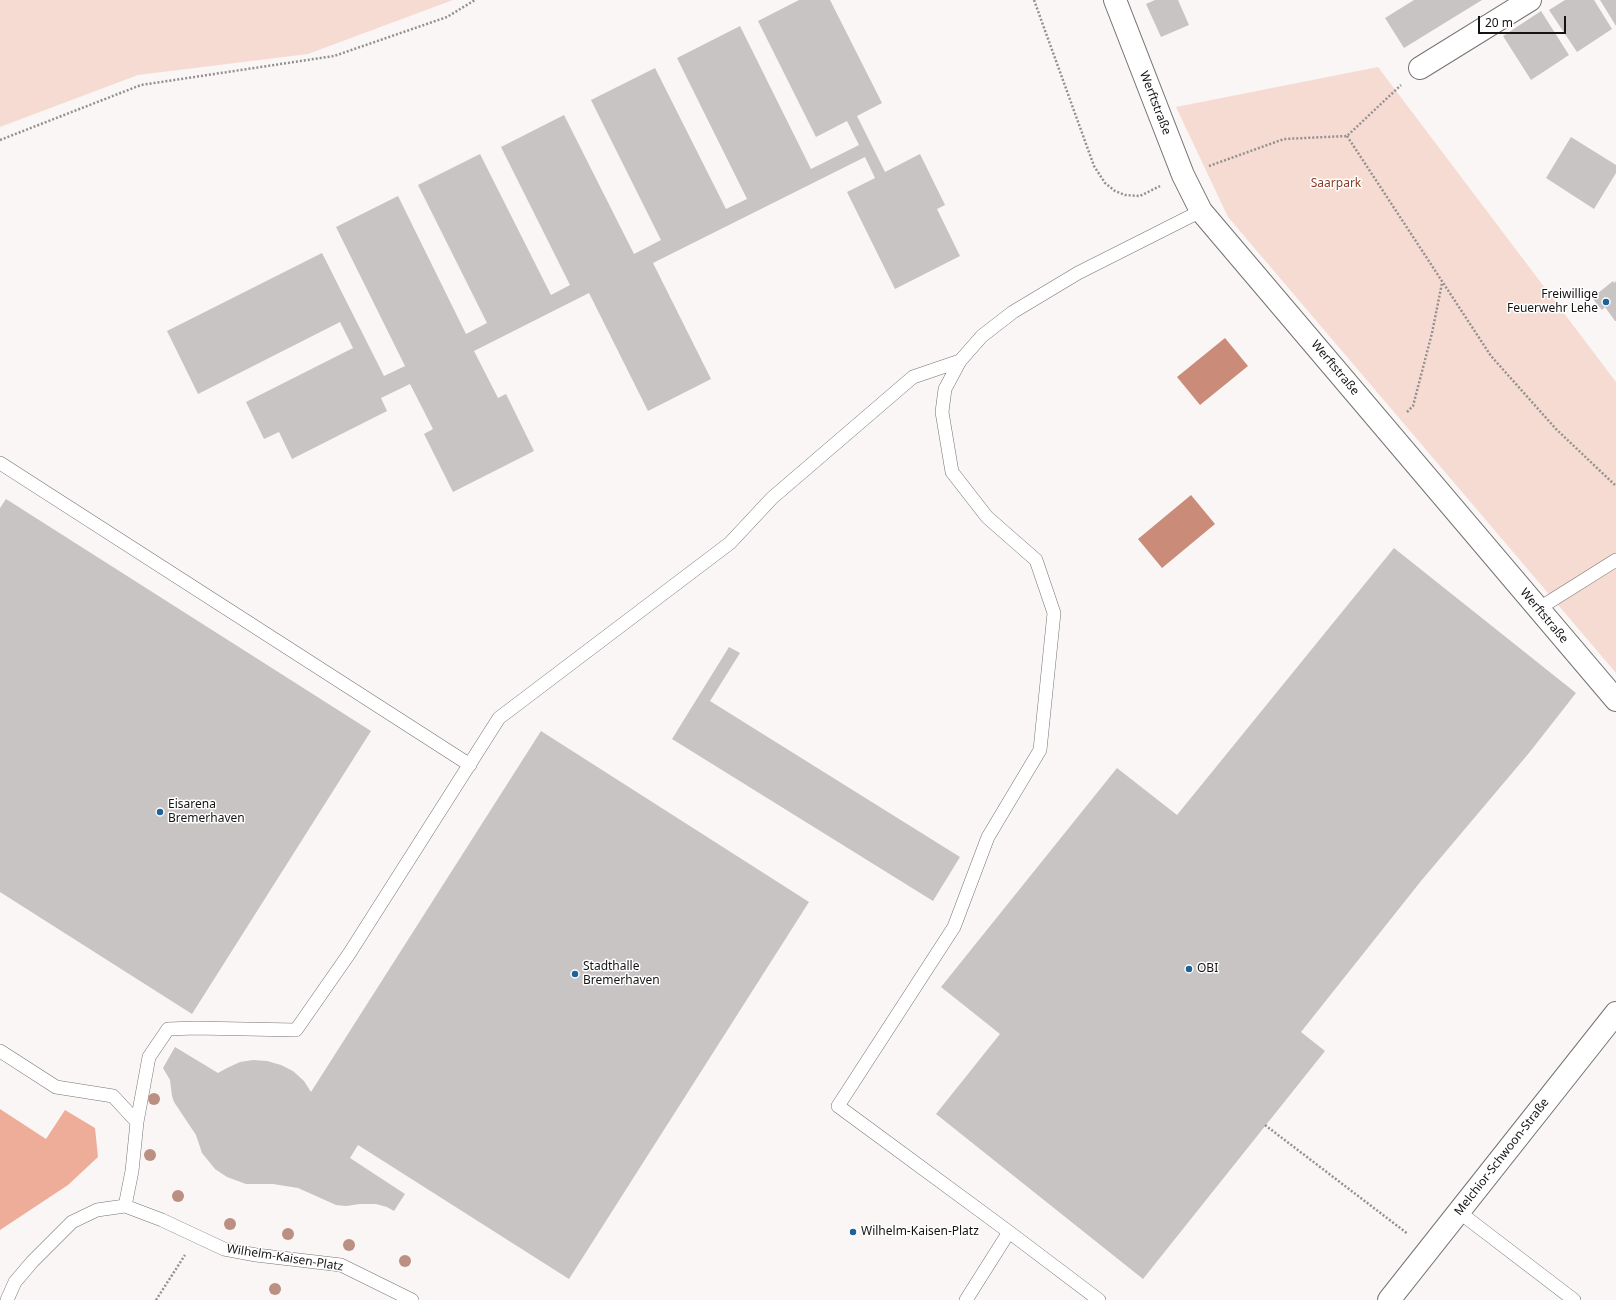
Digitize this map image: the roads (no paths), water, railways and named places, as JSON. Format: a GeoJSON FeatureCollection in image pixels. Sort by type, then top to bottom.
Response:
{"type":"FeatureCollection","features":[{"type":"Feature","properties":{"kind":"street","name":"Werftstraße"},"geometry":{"type":"LineString","coordinates":[[1115,0],[1184,175],[1201,211],[1616,700]]}},
{"type":"Feature","properties":{"kind":"street"},"geometry":{"type":"LineString","coordinates":[[1420,68],[1530,0]]}},
{"type":"Feature","properties":{"kind":"street","name":"Melchior-Schwoon-Straße"},"geometry":{"type":"LineString","coordinates":[[1389,1300],[1616,1013]]}},
{"type":"Feature","properties":{"kind":"lane"},"geometry":{"type":"LineString","coordinates":[[1099,1300],[1010,1232],[838,1106],[954,927],[988,837],[1040,750],[1054,612],[1036,560],[987,517],[952,472],[942,412],[945,388],[960,361],[982,336],[1013,312],[1078,273],[1201,211]]}},
{"type":"Feature","properties":{"kind":"lane"},"geometry":{"type":"LineString","coordinates":[[125,1206],[132,1171],[137,1122],[149,1057],[168,1029],[195,1028],[296,1030],[349,954],[499,718],[730,543],[772,498],[913,377],[960,361]]}},
{"type":"Feature","properties":{"kind":"lane"},"geometry":{"type":"LineString","coordinates":[[0,463],[470,765]]}},
{"type":"Feature","properties":{"kind":"lane"},"geometry":{"type":"LineString","coordinates":[[1538,609],[1616,560]]}},
{"type":"Feature","properties":{"kind":"lane"},"geometry":{"type":"LineString","coordinates":[[0,1051],[56,1087],[113,1096],[137,1122]]}},
{"type":"Feature","properties":{"kind":"lane","name":"Wilhelm-Kaisen-Platz"},"geometry":{"type":"LineString","coordinates":[[7,1300],[15,1282],[32,1262],[72,1222],[97,1210],[125,1206],[162,1220],[224,1249],[256,1255],[341,1265],[412,1300]]}},
{"type":"Feature","properties":{"kind":"lane"},"geometry":{"type":"LineString","coordinates":[[1459,1212],[1574,1300]]}},
{"type":"Feature","properties":{"kind":"lane"},"geometry":{"type":"LineString","coordinates":[[966,1300],[1010,1232]]}},
{"type":"Feature","properties":{"kind":"place","name":"Freiwillige Feuerwehr Lehe"},"geometry":{"type":"Point","coordinates":[1606,302]}},
{"type":"Feature","properties":{"kind":"place","name":"Eisarena Bremerhaven"},"geometry":{"type":"Point","coordinates":[160,812]}},
{"type":"Feature","properties":{"kind":"place","name":"OBI"},"geometry":{"type":"Point","coordinates":[1189,969]}},
{"type":"Feature","properties":{"kind":"place","name":"Stadthalle Bremerhaven"},"geometry":{"type":"Point","coordinates":[575,974]}},
{"type":"Feature","properties":{"kind":"place","name":"Wilhelm-Kaisen-Platz"},"geometry":{"type":"Point","coordinates":[853,1232]}},
{"type":"Feature","properties":{"kind":"park label","name":"Saarpark"},"geometry":{"type":"Point","coordinates":[1336,184]}}]}
